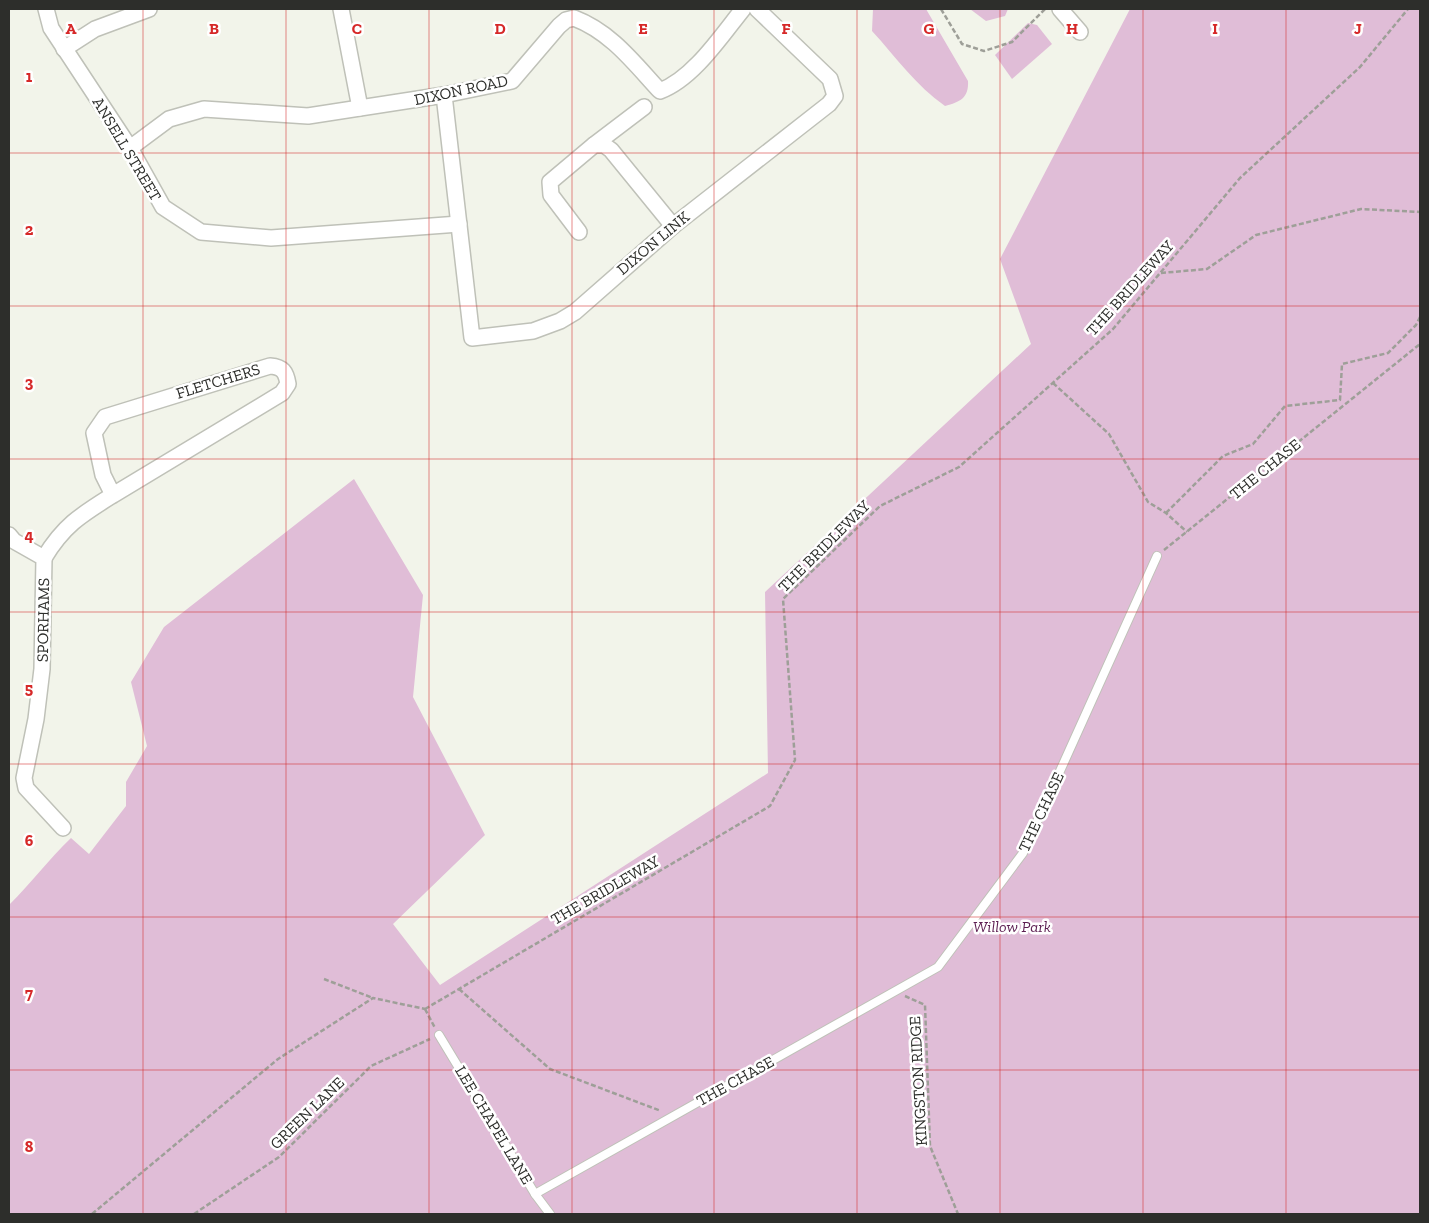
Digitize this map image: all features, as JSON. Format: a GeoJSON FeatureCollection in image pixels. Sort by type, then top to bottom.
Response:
{"type":"FeatureCollection","features":[{"type":"Feature","properties":{"kind":"street","name":"ANSELL STREET"},"geometry":{"type":"LineString","coordinates":[[46,9],[51,28],[130,148],[163,207],[201,232],[271,238],[459,224]]}},
{"type":"Feature","properties":{"kind":"street"},"geometry":{"type":"LineString","coordinates":[[64,49],[94,28],[149,9]]}},
{"type":"Feature","properties":{"kind":"street"},"geometry":{"type":"LineString","coordinates":[[341,9],[360,108]]}},
{"type":"Feature","properties":{"kind":"street","name":"DIXON ROAD"},"geometry":{"type":"LineString","coordinates":[[130,148],[169,119],[204,109],[308,116],[444,95],[512,81],[559,26],[566,20],[574,18],[599,31],[625,51],[660,91],[679,80],[705,55],[743,9]]}},
{"type":"Feature","properties":{"kind":"street","name":"DIXON LINK"},"geometry":{"type":"LineString","coordinates":[[444,95],[472,338],[533,331],[560,321],[575,312],[673,226],[829,104],[835,96],[830,79],[757,9]]}},
{"type":"Feature","properties":{"kind":"street"},"geometry":{"type":"LineString","coordinates":[[1060,9],[1080,32]]}},
{"type":"Feature","properties":{"kind":"street"},"geometry":{"type":"LineString","coordinates":[[579,232],[553,199],[549,186],[550,182],[644,107]]}},
{"type":"Feature","properties":{"kind":"street"},"geometry":{"type":"LineString","coordinates":[[594,145],[604,145],[611,150],[673,226]]}},
{"type":"Feature","properties":{"kind":"street","name":"FLETCHERS"},"geometry":{"type":"LineString","coordinates":[[44,558],[57,537],[76,518],[282,393],[288,384],[286,373],[280,367],[270,366],[105,417],[94,432],[104,475],[113,495]]}},
{"type":"Feature","properties":{"kind":"street","name":"SPORHAMS"},"geometry":{"type":"LineString","coordinates":[[9,535],[14,541],[44,558],[42,669],[36,719],[24,778],[26,788],[63,828]]}},
{"type":"Feature","properties":{"kind":"lane","name":"THE CHASE"},"geometry":{"type":"LineString","coordinates":[[535,1194],[938,967],[1023,853],[1157,556]]}},
{"type":"Feature","properties":{"kind":"lane","name":"LEE CHAPEL LANE"},"geometry":{"type":"LineString","coordinates":[[439,1035],[535,1194],[550,1214]]}},
{"type":"Feature","properties":{"kind":"path"},"geometry":{"type":"LineString","coordinates":[[941,9],[962,44],[984,51],[1012,42],[1045,9]]}},
{"type":"Feature","properties":{"kind":"path","name":"THE BRIDLEWAY"},"geometry":{"type":"LineString","coordinates":[[425,1009],[770,806],[795,760],[783,599],[880,506],[959,467],[1113,329],[1240,178],[1360,67],[1408,9]]}},
{"type":"Feature","properties":{"kind":"path"},"geometry":{"type":"LineString","coordinates":[[1160,273],[1207,269],[1256,235],[1361,209],[1420,212]]}},
{"type":"Feature","properties":{"kind":"path"},"geometry":{"type":"LineString","coordinates":[[1166,514],[1222,456],[1252,444],[1285,406],[1340,400],[1342,364],[1388,353],[1416,325],[1420,317]]}},
{"type":"Feature","properties":{"kind":"path","name":"THE CHASE"},"geometry":{"type":"LineString","coordinates":[[1157,556],[1420,344]]}},
{"type":"Feature","properties":{"kind":"path"},"geometry":{"type":"LineString","coordinates":[[1052,383],[1109,434],[1148,502],[1187,532]]}},
{"type":"Feature","properties":{"kind":"path"},"geometry":{"type":"LineString","coordinates":[[324,979],[373,998],[425,1009],[439,1035]]}},
{"type":"Feature","properties":{"kind":"path"},"geometry":{"type":"LineString","coordinates":[[459,989],[550,1069],[674,1116]]}},
{"type":"Feature","properties":{"kind":"path","name":"KINGSTON RIDGE"},"geometry":{"type":"LineString","coordinates":[[894,992],[925,1005],[930,1146],[958,1214]]}},
{"type":"Feature","properties":{"kind":"path"},"geometry":{"type":"LineString","coordinates":[[92,1214],[278,1059],[373,998]]}},
{"type":"Feature","properties":{"kind":"path","name":"GREEN LANE"},"geometry":{"type":"LineString","coordinates":[[194,1214],[279,1156],[371,1066],[439,1035]]}},
{"type":"Feature","properties":{"kind":"green space"},"geometry":{"type":"Polygon","coordinates":[[[873,9],[926,9],[968,81],[967,92],[959,101],[945,106],[915,80],[872,31],[873,9]]]}},
{"type":"Feature","properties":{"kind":"green space"},"geometry":{"type":"Polygon","coordinates":[[[970,9],[1008,9],[1005,16],[986,21],[970,9]]]}},
{"type":"Feature","properties":{"kind":"green space","name":"Willow Park"},"geometry":{"type":"Polygon","coordinates":[[[1130,9],[1420,9],[1420,1214],[9,1214],[9,905],[71,838],[89,854],[126,806],[126,782],[147,746],[131,682],[164,627],[354,479],[423,595],[413,697],[485,835],[393,924],[440,985],[768,773],[765,592],[1031,344],[1000,259],[1130,9]]]}},
{"type":"Feature","properties":{"kind":"green space"},"geometry":{"type":"Polygon","coordinates":[[[1028,23],[1037,25],[1052,44],[1012,79],[995,55],[1028,23]]]}}]}
